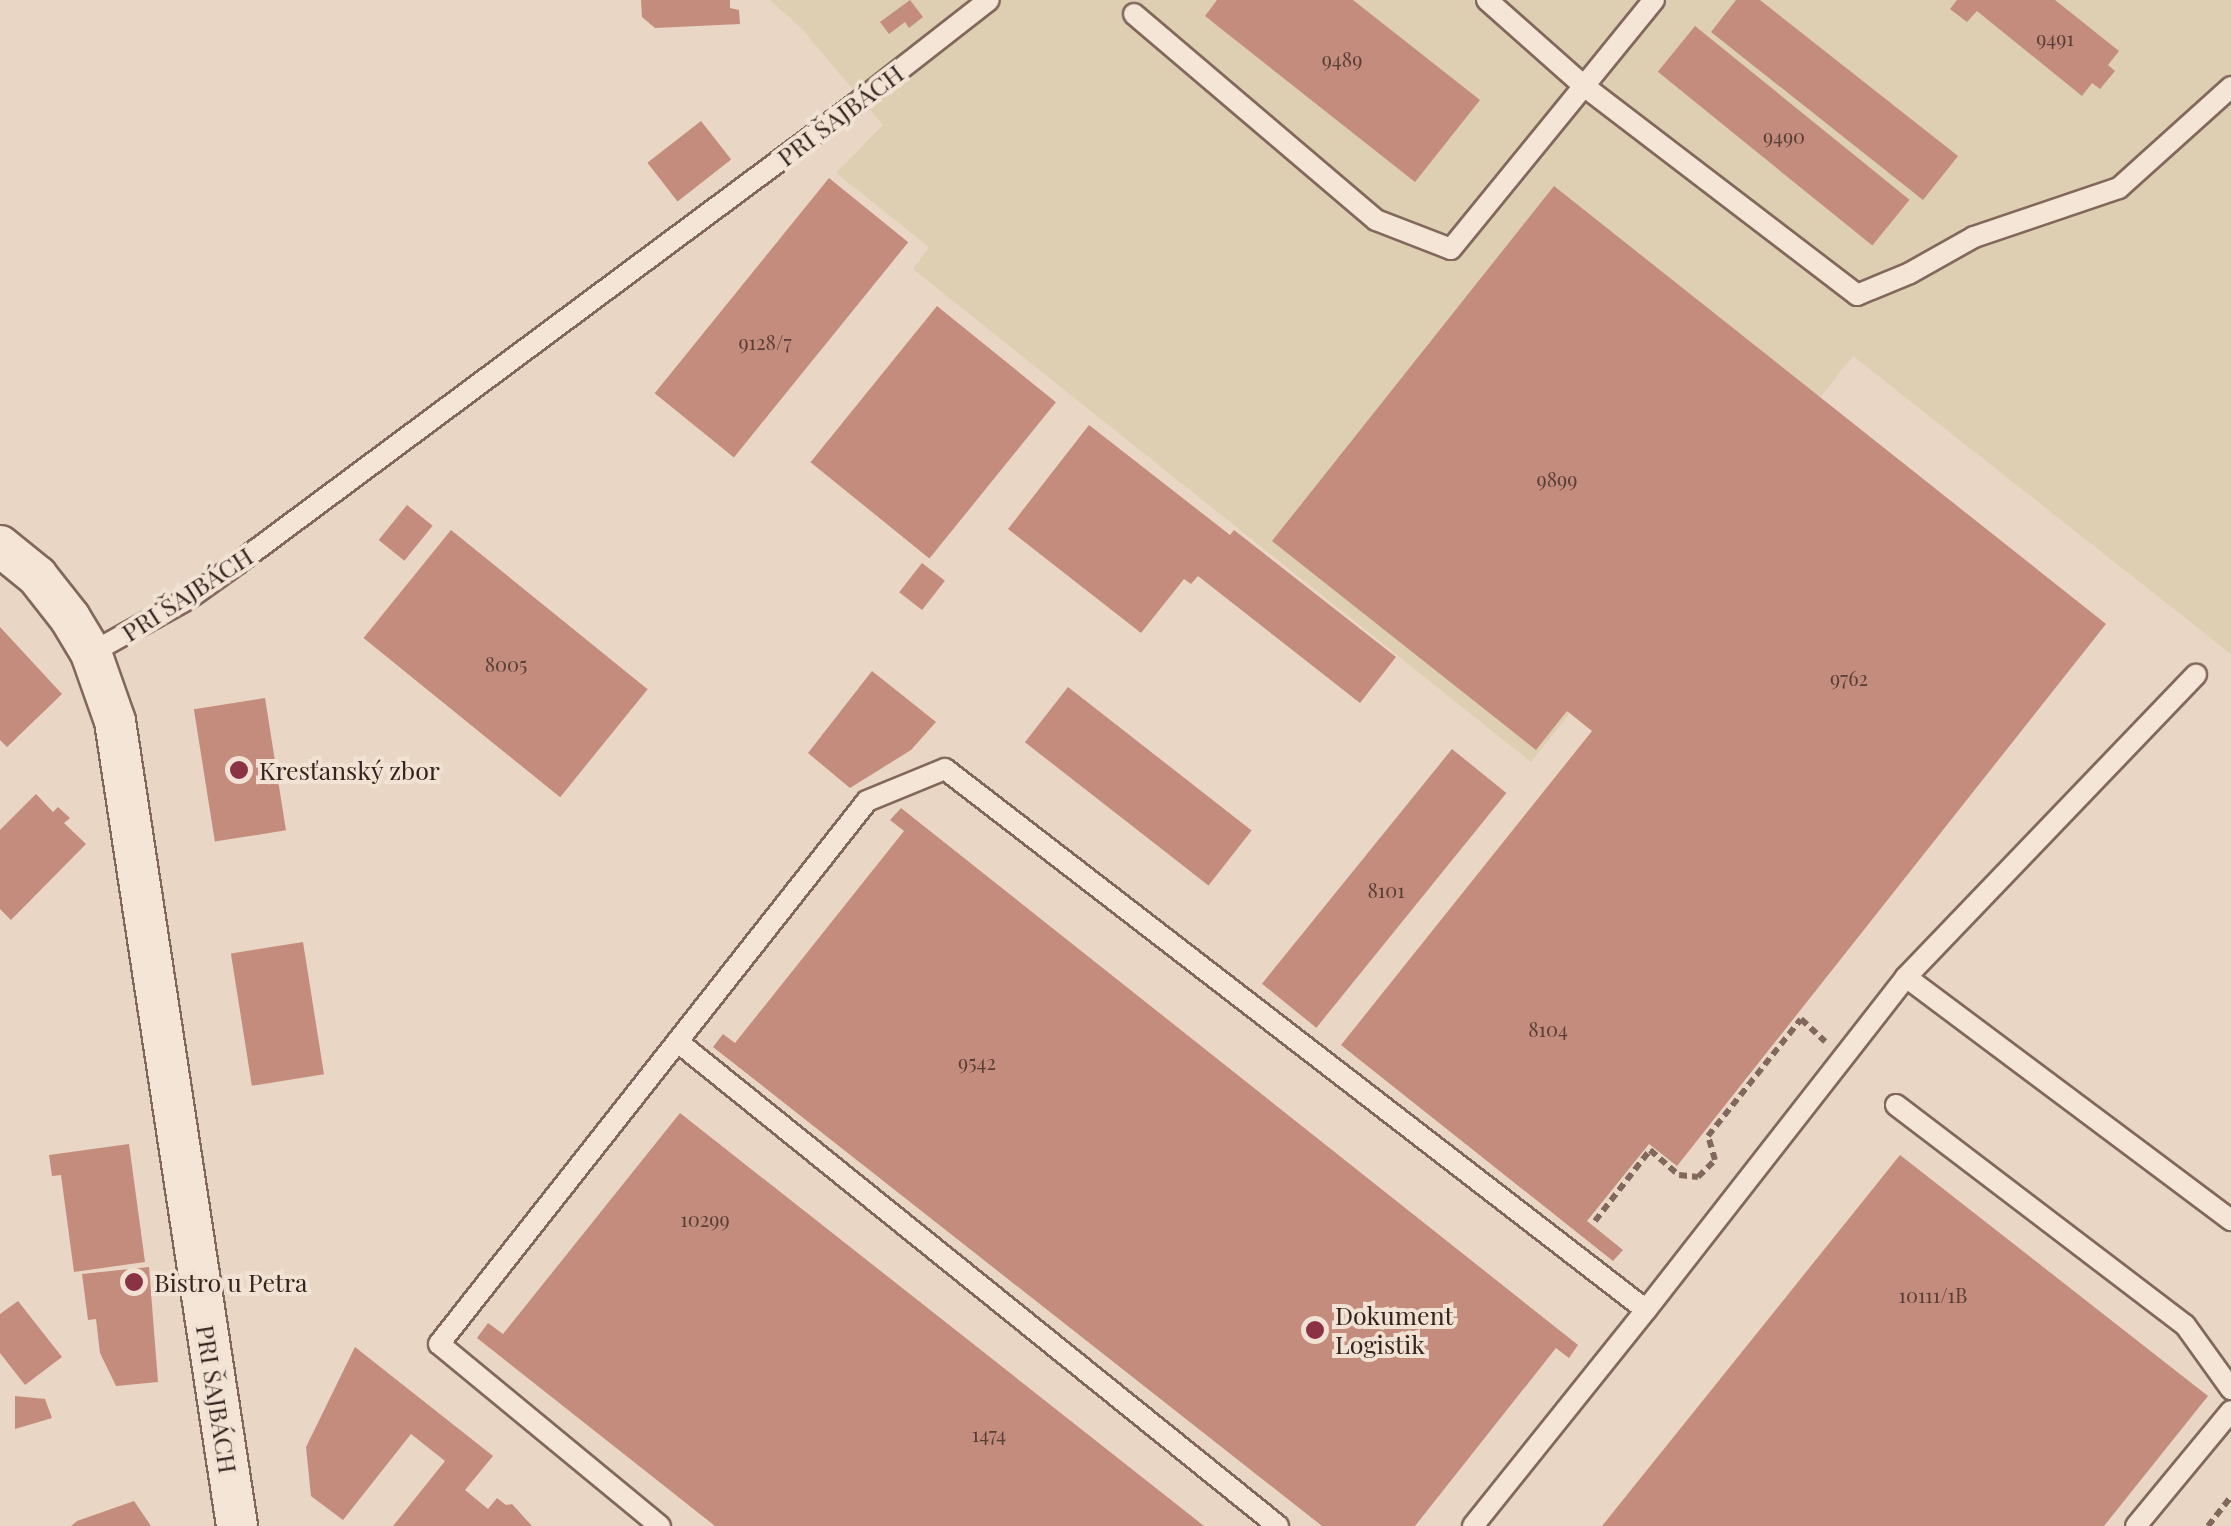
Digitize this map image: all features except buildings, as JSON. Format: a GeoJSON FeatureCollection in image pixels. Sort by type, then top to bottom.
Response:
{"type":"FeatureCollection","features":[{"type":"Feature","properties":{"kind":"street"},"geometry":{"type":"LineString","coordinates":[[0,546],[37,576],[92,654]]}},
{"type":"Feature","properties":{"kind":"street","name":"PRI ŠAJBÁCH"},"geometry":{"type":"LineString","coordinates":[[92,654],[115,721],[237,1526]]}},
{"type":"Feature","properties":{"kind":"lane","name":"PRI ŠAJBÁCH"},"geometry":{"type":"LineString","coordinates":[[92,654],[188,600],[862,100],[988,0]]}},
{"type":"Feature","properties":{"kind":"lane"},"geometry":{"type":"LineString","coordinates":[[1487,0],[1584,86],[1856,295],[1974,237],[2119,188],[2231,87]]}},
{"type":"Feature","properties":{"kind":"lane"},"geometry":{"type":"LineString","coordinates":[[1134,14],[1376,220],[1451,249],[1654,0]]}},
{"type":"Feature","properties":{"kind":"lane"},"geometry":{"type":"LineString","coordinates":[[1473,1526],[1906,977],[2196,675]]}},
{"type":"Feature","properties":{"kind":"lane"},"geometry":{"type":"LineString","coordinates":[[660,1526],[440,1344],[867,801],[945,770],[1646,1310]]}},
{"type":"Feature","properties":{"kind":"lane"},"geometry":{"type":"LineString","coordinates":[[1906,977],[2231,1220]]}},
{"type":"Feature","properties":{"kind":"lane"},"geometry":{"type":"LineString","coordinates":[[678,1042],[1278,1526]]}},
{"type":"Feature","properties":{"kind":"lane"},"geometry":{"type":"LineString","coordinates":[[1896,1105],[2185,1324],[2231,1389]]}},
{"type":"Feature","properties":{"kind":"lane"},"geometry":{"type":"LineString","coordinates":[[2136,1526],[2231,1412]]}},
{"type":"Feature","properties":{"kind":"path"},"geometry":{"type":"LineString","coordinates":[[1594,1222],[1650,1150],[1679,1175],[1698,1177],[1716,1160],[1708,1136],[1801,1019],[1844,1056]]}},
{"type":"Feature","properties":{"kind":"path"},"geometry":{"type":"LineString","coordinates":[[2208,1526],[2231,1497]]}},
{"type":"Feature","properties":{"kind":"shaded area"},"geometry":{"type":"Polygon","coordinates":[[[770,0],[2231,0],[2231,654],[1853,356],[1531,762],[913,269],[929,247],[836,173],[883,125],[802,29],[770,0]]]}},
{"type":"Feature","properties":{"kind":"place","name":"Kresťanský zbor"},"geometry":{"type":"Point","coordinates":[239,770]}},
{"type":"Feature","properties":{"kind":"place","name":"Bistro u Petra"},"geometry":{"type":"Point","coordinates":[134,1282]}},
{"type":"Feature","properties":{"kind":"place","name":"Dokument Logistik"},"geometry":{"type":"Point","coordinates":[1315,1330]}}]}
